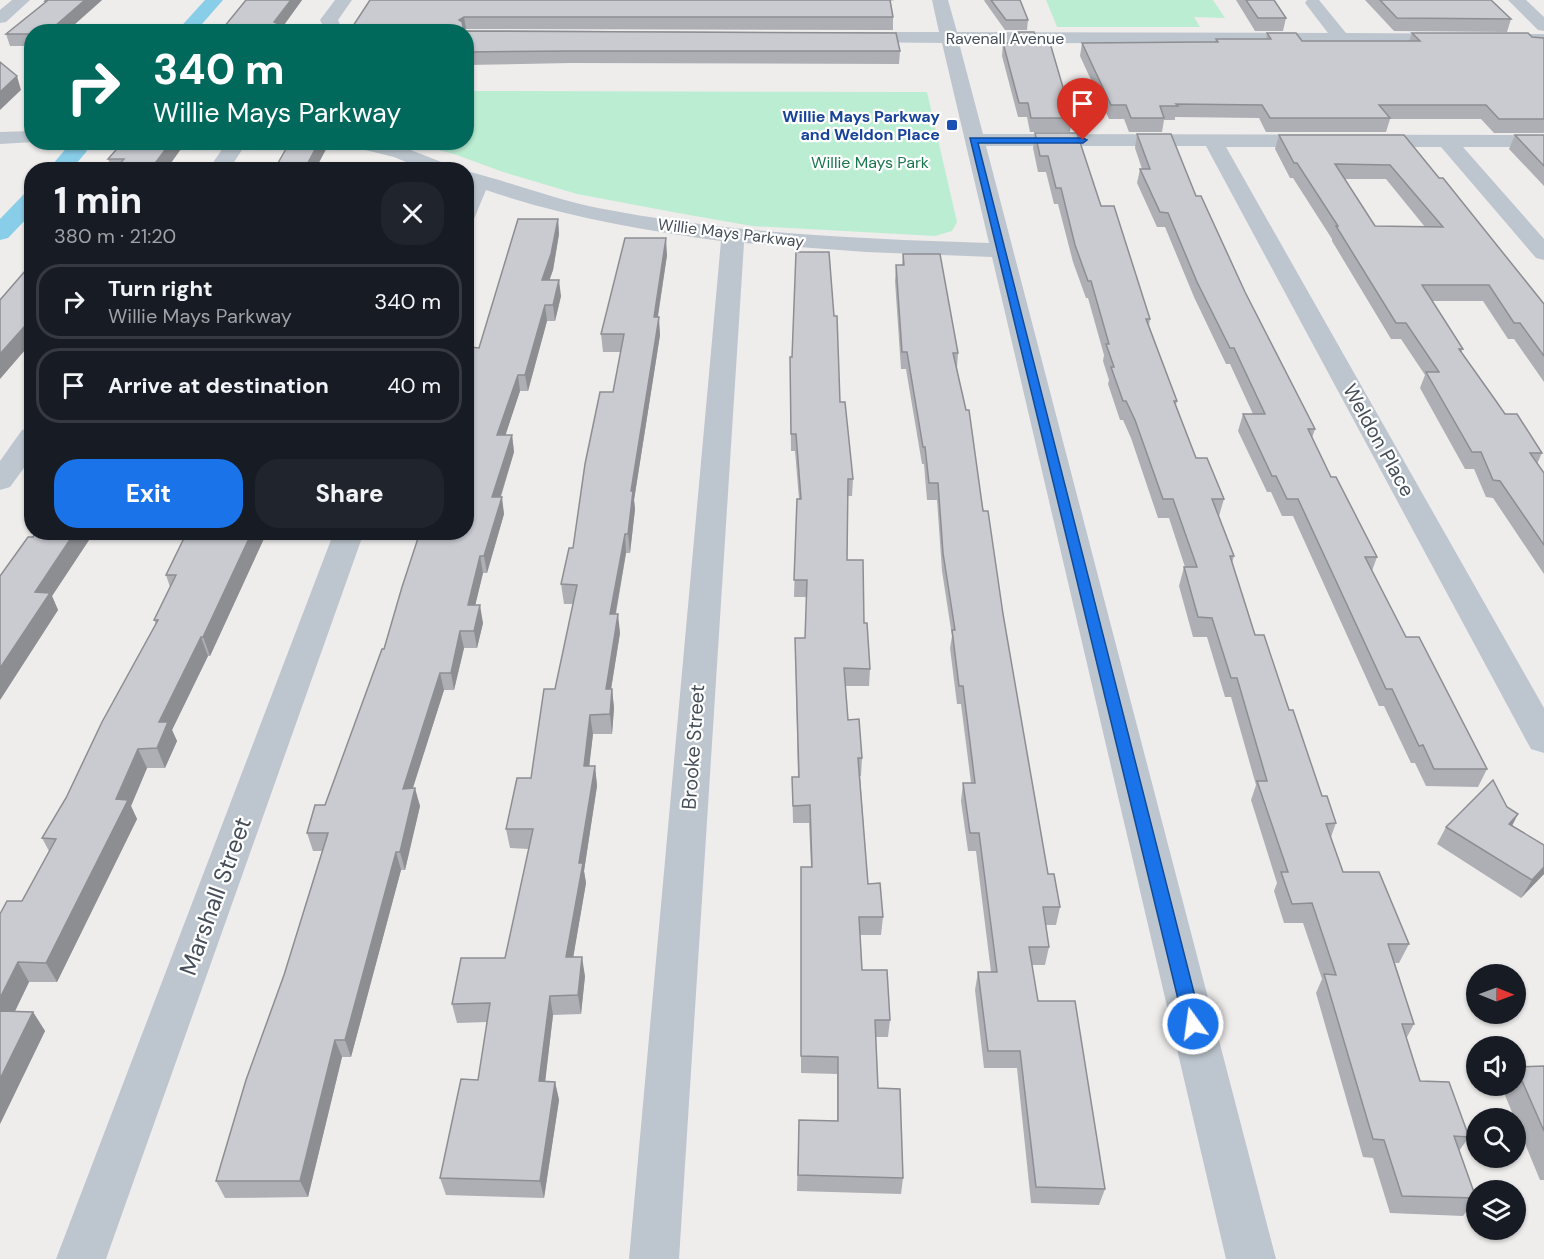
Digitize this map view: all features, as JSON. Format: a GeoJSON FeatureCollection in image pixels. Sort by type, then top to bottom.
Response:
{"type":"FeatureCollection","features":[{"type":"Feature","properties":{"kind":"street"},"geometry":{"type":"LineString","coordinates":[[0,18],[22,0]]}},
{"type":"Feature","properties":{"kind":"street"},"geometry":{"type":"LineString","coordinates":[[331,24],[329,20],[344,0]]}},
{"type":"Feature","properties":{"kind":"street"},"geometry":{"type":"LineString","coordinates":[[940,0],[1251,1259]]}},
{"type":"Feature","properties":{"kind":"street"},"geometry":{"type":"LineString","coordinates":[[1516,0],[1544,26]]}},
{"type":"Feature","properties":{"kind":"street"},"geometry":{"type":"LineString","coordinates":[[1313,3],[1341,38]]}},
{"type":"Feature","properties":{"kind":"street","name":"Ravenall Avenue"},"geometry":{"type":"LineString","coordinates":[[832,37],[1544,39]]}},
{"type":"Feature","properties":{"kind":"street"},"geometry":{"type":"LineString","coordinates":[[0,138],[24,137]]}},
{"type":"Feature","properties":{"kind":"street"},"geometry":{"type":"LineString","coordinates":[[973,140],[1544,141]]}},
{"type":"Feature","properties":{"kind":"street","name":"Weldon Place"},"geometry":{"type":"LineString","coordinates":[[1214,141],[1544,740]]}},
{"type":"Feature","properties":{"kind":"street"},"geometry":{"type":"LineString","coordinates":[[1447,141],[1544,253]]}},
{"type":"Feature","properties":{"kind":"street"},"geometry":{"type":"LineString","coordinates":[[389,150],[424,162]]}},
{"type":"Feature","properties":{"kind":"street","name":"Willie Mays Parkway"},"geometry":{"type":"LineString","coordinates":[[474,181],[565,207],[621,218],[733,234],[873,246],[1001,250]]}},
{"type":"Feature","properties":{"kind":"street","name":"Brooke Street"},"geometry":{"type":"LineString","coordinates":[[654,1259],[733,234]]}},
{"type":"Feature","properties":{"kind":"street"},"geometry":{"type":"LineString","coordinates":[[0,482],[24,448]]}},
{"type":"Feature","properties":{"kind":"street","name":"Marshall Street"},"geometry":{"type":"LineString","coordinates":[[81,1259],[346,540]]}},
{"type":"Feature","properties":{"kind":"green space"},"geometry":{"type":"Polygon","coordinates":[[[1046,0],[1213,0],[1225,18],[1194,17],[1200,27],[1057,27],[1046,0]]]}},
{"type":"Feature","properties":{"kind":"green space","name":"Willie Mays Park"},"geometry":{"type":"Polygon","coordinates":[[[474,91],[927,92],[957,222],[952,231],[935,236],[752,226],[577,194],[503,172],[438,150],[474,150],[474,91]]]}},
{"type":"Feature","properties":{"kind":"building"},"geometry":{"type":"Polygon","coordinates":[[[85,0],[57,24],[24,24],[24,34],[6,34],[47,1],[45,1],[85,0]]]}},
{"type":"Feature","properties":{"kind":"building"},"geometry":{"type":"Polygon","coordinates":[[[246,0],[291,0],[274,22],[279,24],[226,24],[246,0]]]}},
{"type":"Feature","properties":{"kind":"building"},"geometry":{"type":"Polygon","coordinates":[[[370,0],[890,0],[893,17],[464,17],[459,20],[462,24],[354,24],[370,0]]]}},
{"type":"Feature","properties":{"kind":"building"},"geometry":{"type":"Polygon","coordinates":[[[991,0],[1020,0],[1028,20],[1006,20],[991,0]]]}},
{"type":"Feature","properties":{"kind":"building"},"geometry":{"type":"Polygon","coordinates":[[[1246,0],[1274,0],[1286,18],[1258,18],[1246,0]]]}},
{"type":"Feature","properties":{"kind":"building"},"geometry":{"type":"Polygon","coordinates":[[[1380,0],[1491,0],[1511,19],[1397,18],[1380,0]]]}},
{"type":"Feature","properties":{"kind":"building"},"geometry":{"type":"Polygon","coordinates":[[[474,31],[896,33],[900,51],[474,52],[474,31]]]}},
{"type":"Feature","properties":{"kind":"building"},"geometry":{"type":"Polygon","coordinates":[[[1018,32],[1034,32],[1037,43],[1050,43],[1072,118],[1031,118],[1028,103],[1019,103],[1003,43],[1026,43],[1018,32]]]}},
{"type":"Feature","properties":{"kind":"building"},"geometry":{"type":"Polygon","coordinates":[[[1267,33],[1296,33],[1302,41],[1420,41],[1412,33],[1528,33],[1532,37],[1544,38],[1544,119],[1499,119],[1486,105],[1379,105],[1390,118],[1270,118],[1262,105],[1176,104],[1178,106],[1160,106],[1164,118],[1131,118],[1126,105],[1111,105],[1082,43],[1218,42],[1216,39],[1271,39],[1267,33]]]}},
{"type":"Feature","properties":{"kind":"building"},"geometry":{"type":"Polygon","coordinates":[[[0,62],[17,76],[0,92],[0,62]]]}},
{"type":"Feature","properties":{"kind":"building"},"geometry":{"type":"Polygon","coordinates":[[[1035,133],[1077,133],[1101,206],[1114,206],[1150,319],[1146,319],[1177,401],[1174,401],[1196,458],[1207,458],[1224,499],[1212,499],[1234,556],[1230,556],[1255,635],[1264,635],[1289,710],[1293,710],[1322,796],[1327,796],[1336,823],[1326,824],[1343,872],[1379,872],[1409,944],[1388,944],[1414,1024],[1402,1024],[1420,1081],[1449,1082],[1466,1129],[1466,1137],[1454,1136],[1470,1180],[1466,1180],[1466,1198],[1402,1196],[1384,1140],[1373,1139],[1324,974],[1336,975],[1312,903],[1292,904],[1281,872],[1288,872],[1257,781],[1267,781],[1237,678],[1231,678],[1212,618],[1198,617],[1184,567],[1197,567],[1173,499],[1163,499],[1135,420],[1126,401],[1123,401],[1111,367],[1114,367],[1106,344],[1109,344],[1091,281],[1088,281],[1075,245],[1061,188],[1056,188],[1048,156],[1040,156],[1035,133]]]}},
{"type":"Feature","properties":{"kind":"building"},"geometry":{"type":"Polygon","coordinates":[[[1137,134],[1171,134],[1196,196],[1201,196],[1245,292],[1315,429],[1308,429],[1331,477],[1336,477],[1377,557],[1365,557],[1406,637],[1419,637],[1487,769],[1434,769],[1423,745],[1419,746],[1392,689],[1386,689],[1298,499],[1287,499],[1276,476],[1272,476],[1243,414],[1265,414],[1234,348],[1230,348],[1197,282],[1168,213],[1160,212],[1140,169],[1150,169],[1137,134]]]}},
{"type":"Feature","properties":{"kind":"building"},"geometry":{"type":"Polygon","coordinates":[[[1279,135],[1404,135],[1439,178],[1443,178],[1544,304],[1544,356],[1520,323],[1514,323],[1489,285],[1422,285],[1463,349],[1459,349],[1505,414],[1517,414],[1542,453],[1530,453],[1544,473],[1544,545],[1500,481],[1493,480],[1481,452],[1472,452],[1426,372],[1439,372],[1406,323],[1396,323],[1336,226],[1338,226],[1297,163],[1294,163],[1279,135]],[[1335,164],[1375,226],[1443,227],[1390,165],[1335,164]]]}},
{"type":"Feature","properties":{"kind":"building"},"geometry":{"type":"Polygon","coordinates":[[[1515,135],[1544,135],[1544,166],[1515,135]]]}},
{"type":"Feature","properties":{"kind":"building"},"geometry":{"type":"Polygon","coordinates":[[[116,150],[165,150],[156,162],[121,162],[124,159],[108,159],[116,150]]]}},
{"type":"Feature","properties":{"kind":"building"},"geometry":{"type":"Polygon","coordinates":[[[285,150],[315,150],[308,162],[279,162],[285,150]]]}},
{"type":"Feature","properties":{"kind":"building"},"geometry":{"type":"Polygon","coordinates":[[[518,219],[558,219],[551,254],[542,280],[559,280],[553,305],[545,305],[525,375],[518,375],[497,435],[512,435],[492,497],[502,497],[484,556],[480,556],[468,605],[480,605],[474,631],[460,631],[451,673],[440,673],[403,789],[415,788],[400,852],[396,852],[345,1040],[335,1040],[300,1181],[216,1181],[246,1080],[284,975],[328,833],[307,833],[315,805],[325,805],[382,649],[384,649],[417,540],[474,540],[474,347],[479,348],[518,219]]]}},
{"type":"Feature","properties":{"kind":"building"},"geometry":{"type":"Polygon","coordinates":[[[625,238],[666,238],[654,317],[659,317],[631,491],[633,491],[628,534],[625,534],[610,614],[618,614],[606,689],[612,689],[610,714],[590,715],[584,766],[595,766],[579,863],[583,863],[566,957],[582,957],[578,995],[550,996],[539,1081],[555,1082],[540,1181],[440,1178],[461,1079],[478,1080],[490,1003],[452,1004],[461,958],[505,958],[533,829],[506,829],[517,778],[531,778],[544,689],[555,689],[577,585],[561,584],[569,548],[573,548],[585,464],[600,392],[613,392],[624,334],[601,334],[625,238]]]}},
{"type":"Feature","properties":{"kind":"building"},"geometry":{"type":"Polygon","coordinates":[[[796,252],[829,252],[834,316],[837,316],[840,402],[845,402],[853,479],[848,479],[847,560],[863,560],[864,623],[867,623],[870,669],[844,668],[848,720],[859,719],[862,758],[858,758],[868,884],[880,883],[883,917],[859,917],[862,970],[887,970],[890,1020],[875,1020],[878,1088],[900,1089],[903,1178],[798,1175],[799,1120],[838,1121],[838,1057],[801,1056],[801,867],[812,867],[810,805],[793,806],[792,777],[799,777],[795,638],[805,638],[807,580],[794,580],[797,499],[801,499],[796,434],[791,434],[790,357],[792,357],[796,252]]]}},
{"type":"Feature","properties":{"kind":"building"},"geometry":{"type":"Polygon","coordinates":[[[903,254],[940,254],[958,353],[953,353],[966,410],[969,410],[983,511],[988,511],[1003,614],[1048,874],[1054,874],[1060,907],[1043,907],[1049,947],[1029,947],[1038,1001],[1075,1001],[1105,1189],[1036,1187],[1020,1051],[988,1051],[978,972],[997,972],[979,833],[970,833],[963,783],[975,783],[963,686],[959,686],[952,630],[955,630],[943,553],[938,483],[929,483],[925,447],[923,447],[907,352],[902,352],[896,265],[904,265],[903,254]]]}},
{"type":"Feature","properties":{"kind":"building"},"geometry":{"type":"Polygon","coordinates":[[[24,272],[24,327],[0,354],[0,300],[24,272]]]}},
{"type":"Feature","properties":{"kind":"building"},"geometry":{"type":"Polygon","coordinates":[[[26,540],[70,540],[35,592],[50,593],[0,668],[0,576],[26,540]]]}},
{"type":"Feature","properties":{"kind":"building"},"geometry":{"type":"Polygon","coordinates":[[[183,540],[248,540],[203,637],[159,722],[168,722],[157,748],[138,749],[116,799],[128,800],[46,963],[18,962],[0,998],[0,914],[7,901],[22,901],[56,839],[42,838],[66,798],[102,722],[158,620],[154,620],[176,575],[166,575],[183,540]]]}},
{"type":"Feature","properties":{"kind":"building"},"geometry":{"type":"Polygon","coordinates":[[[1493,780],[1507,807],[1518,814],[1509,824],[1544,845],[1544,867],[1532,880],[1446,827],[1493,780]]]}},
{"type":"Feature","properties":{"kind":"building"},"geometry":{"type":"Polygon","coordinates":[[[0,1011],[33,1012],[0,1079],[0,1011]]]}},
{"type":"Feature","properties":{"kind":"building"},"geometry":{"type":"Polygon","coordinates":[[[1544,1066],[1544,1131],[1526,1090],[1526,1067],[1544,1066]]]}},
{"type":"Feature","properties":{"kind":"waterway"},"geometry":{"type":"LineString","coordinates":[[192,24],[214,0]]}},
{"type":"Feature","properties":{"kind":"waterway"},"geometry":{"type":"LineString","coordinates":[[66,162],[76,151]]}},
{"type":"Feature","properties":{"kind":"waterway"},"geometry":{"type":"LineString","coordinates":[[0,233],[24,208]]}},
{"type":"Feature","properties":{"kind":"place","name":"Willie Mays Parkway and Weldon Place"},"geometry":{"type":"Point","coordinates":[952,125]}},
{"type":"Feature","properties":{"kind":"route"},"geometry":{"type":"LineString","coordinates":[[1083,140],[973,140],[1193,1024]]}}]}
